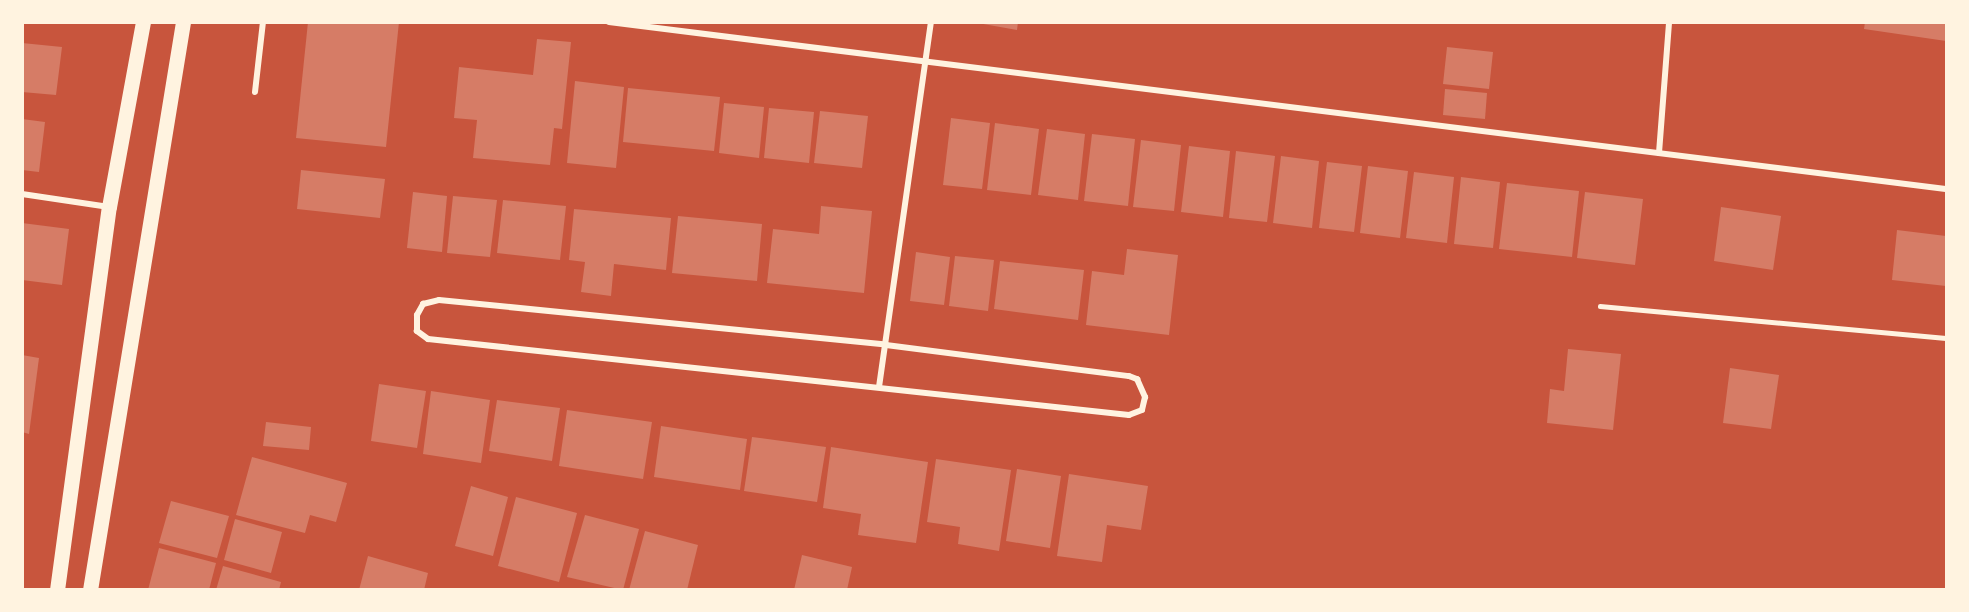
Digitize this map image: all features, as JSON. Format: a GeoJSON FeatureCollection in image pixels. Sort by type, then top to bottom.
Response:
{"type":"FeatureCollection","features":[{"type":"Feature","properties":{"kind":"main road"},"geometry":{"type":"LineString","coordinates":[[57,590],[109,207],[143,22]]}},
{"type":"Feature","properties":{"kind":"main road"},"geometry":{"type":"LineString","coordinates":[[90,590],[183,22]]}},
{"type":"Feature","properties":{"kind":"street"},"geometry":{"type":"LineString","coordinates":[[255,92],[263,22]]}},
{"type":"Feature","properties":{"kind":"street"},"geometry":{"type":"LineString","coordinates":[[609,22],[1947,189]]}},
{"type":"Feature","properties":{"kind":"street"},"geometry":{"type":"LineString","coordinates":[[879,387],[927,63],[931,22]]}},
{"type":"Feature","properties":{"kind":"street"},"geometry":{"type":"LineString","coordinates":[[1659,153],[1669,22]]}},
{"type":"Feature","properties":{"kind":"street"},"geometry":{"type":"LineString","coordinates":[[22,194],[109,207]]}},
{"type":"Feature","properties":{"kind":"street"},"geometry":{"type":"LineString","coordinates":[[439,300],[886,345],[1129,376],[1144,390],[1143,405],[1130,415],[879,387],[434,340],[421,336],[417,315],[423,304],[439,300]]}},
{"type":"Feature","properties":{"kind":"lane"},"geometry":{"type":"LineString","coordinates":[[1600,306],[1947,338]]}},
{"type":"Feature","properties":{"kind":"building"},"geometry":{"type":"Polygon","coordinates":[[[308,22],[399,22],[386,147],[296,138],[308,22]]]}},
{"type":"Feature","properties":{"kind":"building"},"geometry":{"type":"Polygon","coordinates":[[[972,22],[1018,22],[1017,30],[972,22]]]}},
{"type":"Feature","properties":{"kind":"building"},"geometry":{"type":"Polygon","coordinates":[[[1865,22],[1946,22],[1946,41],[1864,29],[1865,22]]]}},
{"type":"Feature","properties":{"kind":"building"},"geometry":{"type":"Polygon","coordinates":[[[537,39],[571,42],[562,129],[554,128],[550,165],[473,158],[477,120],[454,118],[459,67],[533,75],[537,39]]]}},
{"type":"Feature","properties":{"kind":"building"},"geometry":{"type":"Polygon","coordinates":[[[22,43],[62,47],[56,95],[22,92],[22,43]]]}},
{"type":"Feature","properties":{"kind":"building"},"geometry":{"type":"Polygon","coordinates":[[[1447,47],[1493,52],[1489,89],[1443,84],[1447,47]]]}},
{"type":"Feature","properties":{"kind":"building"},"geometry":{"type":"Polygon","coordinates":[[[575,81],[624,87],[616,168],[567,163],[575,81]]]}},
{"type":"Feature","properties":{"kind":"building"},"geometry":{"type":"Polygon","coordinates":[[[628,88],[720,97],[714,151],[623,142],[628,88]]]}},
{"type":"Feature","properties":{"kind":"building"},"geometry":{"type":"Polygon","coordinates":[[[1445,89],[1487,93],[1485,119],[1443,115],[1445,89]]]}},
{"type":"Feature","properties":{"kind":"building"},"geometry":{"type":"Polygon","coordinates":[[[724,103],[764,107],[759,158],[719,153],[724,103]]]}},
{"type":"Feature","properties":{"kind":"building"},"geometry":{"type":"Polygon","coordinates":[[[769,108],[814,112],[809,163],[764,158],[769,108]]]}},
{"type":"Feature","properties":{"kind":"building"},"geometry":{"type":"Polygon","coordinates":[[[820,111],[868,116],[862,168],[814,163],[820,111]]]}},
{"type":"Feature","properties":{"kind":"building"},"geometry":{"type":"Polygon","coordinates":[[[951,118],[990,123],[982,189],[943,185],[951,118]]]}},
{"type":"Feature","properties":{"kind":"building"},"geometry":{"type":"Polygon","coordinates":[[[22,119],[45,122],[39,172],[22,170],[22,119]]]}},
{"type":"Feature","properties":{"kind":"building"},"geometry":{"type":"Polygon","coordinates":[[[995,123],[1039,129],[1031,195],[987,190],[995,123]]]}},
{"type":"Feature","properties":{"kind":"building"},"geometry":{"type":"Polygon","coordinates":[[[1047,129],[1085,134],[1078,200],[1038,195],[1047,129]]]}},
{"type":"Feature","properties":{"kind":"building"},"geometry":{"type":"Polygon","coordinates":[[[1092,134],[1135,139],[1128,206],[1084,201],[1092,134]]]}},
{"type":"Feature","properties":{"kind":"building"},"geometry":{"type":"Polygon","coordinates":[[[1141,140],[1181,145],[1174,211],[1133,207],[1141,140]]]}},
{"type":"Feature","properties":{"kind":"building"},"geometry":{"type":"Polygon","coordinates":[[[1189,146],[1230,151],[1223,217],[1181,212],[1189,146]]]}},
{"type":"Feature","properties":{"kind":"building"},"geometry":{"type":"Polygon","coordinates":[[[1236,151],[1275,156],[1267,222],[1229,218],[1236,151]]]}},
{"type":"Feature","properties":{"kind":"building"},"geometry":{"type":"Polygon","coordinates":[[[1281,156],[1319,161],[1312,228],[1273,223],[1281,156]]]}},
{"type":"Feature","properties":{"kind":"building"},"geometry":{"type":"Polygon","coordinates":[[[1327,162],[1362,166],[1354,232],[1319,228],[1327,162]]]}},
{"type":"Feature","properties":{"kind":"building"},"geometry":{"type":"Polygon","coordinates":[[[1368,166],[1408,171],[1400,238],[1360,233],[1368,166]]]}},
{"type":"Feature","properties":{"kind":"building"},"geometry":{"type":"Polygon","coordinates":[[[301,170],[385,179],[380,218],[297,209],[301,170]]]}},
{"type":"Feature","properties":{"kind":"building"},"geometry":{"type":"Polygon","coordinates":[[[1414,172],[1454,177],[1447,243],[1406,238],[1414,172]]]}},
{"type":"Feature","properties":{"kind":"building"},"geometry":{"type":"Polygon","coordinates":[[[1461,177],[1500,182],[1493,248],[1454,244],[1461,177]]]}},
{"type":"Feature","properties":{"kind":"building"},"geometry":{"type":"Polygon","coordinates":[[[1507,183],[1579,191],[1572,257],[1499,249],[1507,183]]]}},
{"type":"Feature","properties":{"kind":"building"},"geometry":{"type":"Polygon","coordinates":[[[413,192],[447,196],[442,252],[407,248],[413,192]]]}},
{"type":"Feature","properties":{"kind":"building"},"geometry":{"type":"Polygon","coordinates":[[[1585,192],[1643,199],[1635,265],[1577,258],[1585,192]]]}},
{"type":"Feature","properties":{"kind":"building"},"geometry":{"type":"Polygon","coordinates":[[[453,196],[497,200],[490,257],[447,253],[453,196]]]}},
{"type":"Feature","properties":{"kind":"building"},"geometry":{"type":"Polygon","coordinates":[[[503,200],[566,206],[560,260],[497,253],[503,200]]]}},
{"type":"Feature","properties":{"kind":"building"},"geometry":{"type":"Polygon","coordinates":[[[821,206],[872,211],[864,293],[767,283],[773,229],[819,234],[821,206]]]}},
{"type":"Feature","properties":{"kind":"building"},"geometry":{"type":"Polygon","coordinates":[[[1721,207],[1781,216],[1773,270],[1714,261],[1721,207]]]}},
{"type":"Feature","properties":{"kind":"building"},"geometry":{"type":"Polygon","coordinates":[[[574,209],[671,218],[666,270],[614,264],[611,296],[581,292],[585,262],[569,260],[574,209]]]}},
{"type":"Feature","properties":{"kind":"building"},"geometry":{"type":"Polygon","coordinates":[[[678,216],[762,224],[757,281],[672,273],[678,216]]]}},
{"type":"Feature","properties":{"kind":"building"},"geometry":{"type":"Polygon","coordinates":[[[22,223],[69,229],[62,285],[22,280],[22,223]]]}},
{"type":"Feature","properties":{"kind":"building"},"geometry":{"type":"Polygon","coordinates":[[[1897,230],[1946,236],[1946,286],[1892,280],[1897,230]]]}},
{"type":"Feature","properties":{"kind":"building"},"geometry":{"type":"Polygon","coordinates":[[[1127,249],[1178,255],[1169,335],[1086,325],[1092,271],[1124,275],[1127,249]]]}},
{"type":"Feature","properties":{"kind":"building"},"geometry":{"type":"Polygon","coordinates":[[[916,252],[950,257],[944,305],[910,301],[916,252]]]}},
{"type":"Feature","properties":{"kind":"building"},"geometry":{"type":"Polygon","coordinates":[[[955,256],[994,260],[988,311],[949,306],[955,256]]]}},
{"type":"Feature","properties":{"kind":"building"},"geometry":{"type":"Polygon","coordinates":[[[1000,261],[1084,270],[1078,320],[994,309],[1000,261]]]}},
{"type":"Feature","properties":{"kind":"building"},"geometry":{"type":"Polygon","coordinates":[[[1568,349],[1621,354],[1613,430],[1547,423],[1550,389],[1564,391],[1568,349]]]}},
{"type":"Feature","properties":{"kind":"building"},"geometry":{"type":"Polygon","coordinates":[[[22,355],[39,358],[29,434],[22,432],[22,355]]]}},
{"type":"Feature","properties":{"kind":"building"},"geometry":{"type":"Polygon","coordinates":[[[1730,368],[1779,375],[1771,429],[1723,423],[1730,368]]]}},
{"type":"Feature","properties":{"kind":"building"},"geometry":{"type":"Polygon","coordinates":[[[379,384],[426,391],[417,448],[371,441],[379,384]]]}},
{"type":"Feature","properties":{"kind":"building"},"geometry":{"type":"Polygon","coordinates":[[[431,391],[490,400],[481,463],[423,454],[431,391]]]}},
{"type":"Feature","properties":{"kind":"building"},"geometry":{"type":"Polygon","coordinates":[[[497,400],[560,408],[552,461],[489,451],[497,400]]]}},
{"type":"Feature","properties":{"kind":"building"},"geometry":{"type":"Polygon","coordinates":[[[567,410],[652,422],[643,479],[559,466],[567,410]]]}},
{"type":"Feature","properties":{"kind":"building"},"geometry":{"type":"Polygon","coordinates":[[[266,422],[311,427],[309,450],[263,446],[266,422]]]}},
{"type":"Feature","properties":{"kind":"building"},"geometry":{"type":"Polygon","coordinates":[[[661,426],[747,439],[740,490],[654,477],[661,426]]]}},
{"type":"Feature","properties":{"kind":"building"},"geometry":{"type":"Polygon","coordinates":[[[752,437],[826,447],[817,502],[744,491],[752,437]]]}},
{"type":"Feature","properties":{"kind":"building"},"geometry":{"type":"Polygon","coordinates":[[[831,447],[928,462],[916,543],[858,535],[861,514],[823,508],[831,447]]]}},
{"type":"Feature","properties":{"kind":"building"},"geometry":{"type":"Polygon","coordinates":[[[252,457],[347,483],[336,522],[310,515],[305,533],[236,515],[252,457]]]}},
{"type":"Feature","properties":{"kind":"building"},"geometry":{"type":"Polygon","coordinates":[[[936,459],[1011,470],[999,551],[958,544],[960,527],[927,522],[936,459]]]}},
{"type":"Feature","properties":{"kind":"building"},"geometry":{"type":"Polygon","coordinates":[[[1017,469],[1061,476],[1050,548],[1006,541],[1017,469]]]}},
{"type":"Feature","properties":{"kind":"building"},"geometry":{"type":"Polygon","coordinates":[[[1069,474],[1148,486],[1141,530],[1107,525],[1102,562],[1057,556],[1069,474]]]}},
{"type":"Feature","properties":{"kind":"building"},"geometry":{"type":"Polygon","coordinates":[[[471,486],[508,497],[493,556],[455,546],[471,486]]]}},
{"type":"Feature","properties":{"kind":"building"},"geometry":{"type":"Polygon","coordinates":[[[516,497],[577,513],[559,582],[498,566],[516,497]]]}},
{"type":"Feature","properties":{"kind":"building"},"geometry":{"type":"Polygon","coordinates":[[[171,501],[229,516],[217,558],[159,543],[171,501]]]}},
{"type":"Feature","properties":{"kind":"building"},"geometry":{"type":"Polygon","coordinates":[[[585,515],[639,529],[623,590],[567,577],[585,515]]]}},
{"type":"Feature","properties":{"kind":"building"},"geometry":{"type":"Polygon","coordinates":[[[235,519],[282,532],[271,573],[224,560],[235,519]]]}},
{"type":"Feature","properties":{"kind":"building"},"geometry":{"type":"Polygon","coordinates":[[[645,531],[698,545],[687,590],[629,590],[645,531]]]}},
{"type":"Feature","properties":{"kind":"building"},"geometry":{"type":"Polygon","coordinates":[[[159,548],[216,563],[209,590],[148,590],[159,548]]]}},
{"type":"Feature","properties":{"kind":"building"},"geometry":{"type":"Polygon","coordinates":[[[802,555],[852,567],[847,590],[794,590],[802,555]]]}},
{"type":"Feature","properties":{"kind":"building"},"geometry":{"type":"Polygon","coordinates":[[[368,556],[428,573],[424,590],[359,590],[368,556]]]}},
{"type":"Feature","properties":{"kind":"building"},"geometry":{"type":"Polygon","coordinates":[[[223,566],[281,582],[279,590],[216,590],[223,566]]]}}]}
